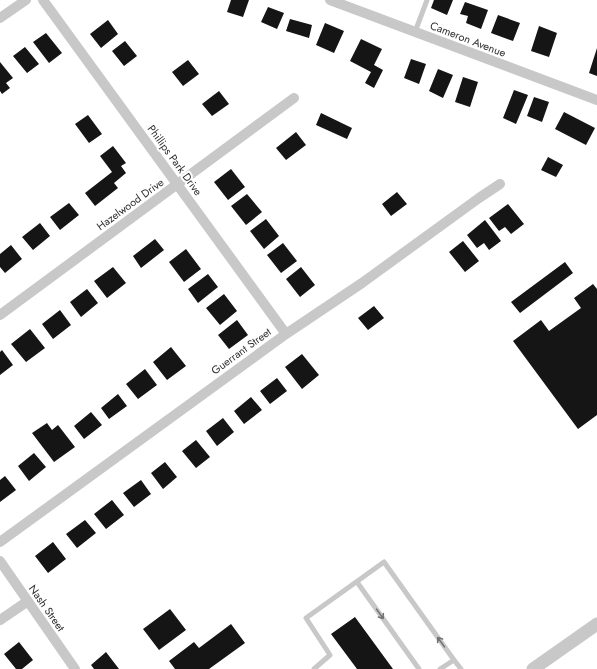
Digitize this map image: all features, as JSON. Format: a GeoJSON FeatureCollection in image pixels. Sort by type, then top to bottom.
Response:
{"type":"FeatureCollection","features":[{"type":"Feature","properties":{"kind":"street"},"geometry":{"type":"LineString","coordinates":[[0,18],[26,0]]}},
{"type":"Feature","properties":{"kind":"street","name":"Phillips Park Drive"},"geometry":{"type":"LineString","coordinates":[[43,0],[286,334]]}},
{"type":"Feature","properties":{"kind":"street","name":"Cameron Avenue"},"geometry":{"type":"LineString","coordinates":[[330,0],[597,100]]}},
{"type":"Feature","properties":{"kind":"street","name":"Hazelwood Drive"},"geometry":{"type":"LineString","coordinates":[[0,315],[294,98]]}},
{"type":"Feature","properties":{"kind":"street","name":"Guerrant Street"},"geometry":{"type":"LineString","coordinates":[[0,542],[286,334],[362,283],[500,184]]}},
{"type":"Feature","properties":{"kind":"street","name":"Nash Street"},"geometry":{"type":"LineString","coordinates":[[0,561],[75,669]]}},
{"type":"Feature","properties":{"kind":"street"},"geometry":{"type":"LineString","coordinates":[[0,620],[28,601]]}},
{"type":"Feature","properties":{"kind":"street"},"geometry":{"type":"LineString","coordinates":[[533,669],[597,624]]}},
{"type":"Feature","properties":{"kind":"lane"},"geometry":{"type":"LineString","coordinates":[[415,32],[427,0]]}},
{"type":"Feature","properties":{"kind":"lane"},"geometry":{"type":"LineString","coordinates":[[314,669],[330,655],[306,618],[384,562],[461,669]]}},
{"type":"Feature","properties":{"kind":"lane"},"geometry":{"type":"LineString","coordinates":[[357,582],[419,669]]}},
{"type":"Feature","properties":{"kind":"lane"},"geometry":{"type":"LineString","coordinates":[[440,669],[454,660]]}},
{"type":"Feature","properties":{"kind":"building"},"geometry":{"type":"Polygon","coordinates":[[[231,0],[249,0],[243,17],[227,12],[231,0]]]}},
{"type":"Feature","properties":{"kind":"building"},"geometry":{"type":"Polygon","coordinates":[[[434,0],[453,0],[447,15],[431,8],[434,0]]]}},
{"type":"Feature","properties":{"kind":"building"},"geometry":{"type":"Polygon","coordinates":[[[465,2],[488,10],[481,29],[466,23],[468,16],[460,14],[465,2]]]}},
{"type":"Feature","properties":{"kind":"building"},"geometry":{"type":"Polygon","coordinates":[[[268,7],[284,13],[277,29],[261,22],[268,7]]]}},
{"type":"Feature","properties":{"kind":"building"},"geometry":{"type":"Polygon","coordinates":[[[498,15],[520,23],[513,41],[491,33],[498,15]]]}},
{"type":"Feature","properties":{"kind":"building"},"geometry":{"type":"Polygon","coordinates":[[[290,19],[312,25],[309,38],[286,31],[290,19]]]}},
{"type":"Feature","properties":{"kind":"building"},"geometry":{"type":"Polygon","coordinates":[[[108,20],[118,34],[101,48],[90,34],[108,20]]]}},
{"type":"Feature","properties":{"kind":"building"},"geometry":{"type":"Polygon","coordinates":[[[325,23],[344,31],[334,53],[316,45],[325,23]]]}},
{"type":"Feature","properties":{"kind":"building"},"geometry":{"type":"Polygon","coordinates":[[[539,26],[557,33],[549,57],[531,51],[539,26]]]}},
{"type":"Feature","properties":{"kind":"building"},"geometry":{"type":"Polygon","coordinates":[[[46,33],[62,53],[49,63],[33,42],[46,33]]]}},
{"type":"Feature","properties":{"kind":"building"},"geometry":{"type":"Polygon","coordinates":[[[361,39],[382,49],[374,65],[383,70],[374,88],[365,83],[371,72],[350,61],[361,39]]]}},
{"type":"Feature","properties":{"kind":"building"},"geometry":{"type":"Polygon","coordinates":[[[125,41],[137,56],[124,66],[112,51],[125,41]]]}},
{"type":"Feature","properties":{"kind":"building"},"geometry":{"type":"Polygon","coordinates":[[[25,47],[39,64],[27,73],[13,56],[25,47]]]}},
{"type":"Feature","properties":{"kind":"building"},"geometry":{"type":"Polygon","coordinates":[[[597,48],[597,76],[589,73],[597,48]]]}},
{"type":"Feature","properties":{"kind":"building"},"geometry":{"type":"Polygon","coordinates":[[[411,59],[426,64],[419,84],[404,78],[411,59]]]}},
{"type":"Feature","properties":{"kind":"building"},"geometry":{"type":"Polygon","coordinates":[[[188,60],[199,74],[183,86],[172,72],[188,60]]]}},
{"type":"Feature","properties":{"kind":"building"},"geometry":{"type":"Polygon","coordinates":[[[0,62],[13,78],[6,83],[10,88],[2,94],[0,91],[0,62]]]}},
{"type":"Feature","properties":{"kind":"building"},"geometry":{"type":"Polygon","coordinates":[[[438,69],[453,75],[443,98],[429,91],[438,69]]]}},
{"type":"Feature","properties":{"kind":"building"},"geometry":{"type":"Polygon","coordinates":[[[463,77],[478,82],[470,107],[455,102],[463,77]]]}},
{"type":"Feature","properties":{"kind":"building"},"geometry":{"type":"Polygon","coordinates":[[[514,90],[528,95],[516,124],[503,118],[514,90]]]}},
{"type":"Feature","properties":{"kind":"building"},"geometry":{"type":"Polygon","coordinates":[[[219,91],[229,104],[212,116],[202,104],[219,91]]]}},
{"type":"Feature","properties":{"kind":"building"},"geometry":{"type":"Polygon","coordinates":[[[534,97],[549,102],[542,122],[527,116],[534,97]]]}},
{"type":"Feature","properties":{"kind":"building"},"geometry":{"type":"Polygon","coordinates":[[[564,112],[595,128],[586,145],[555,129],[564,112]]]}},
{"type":"Feature","properties":{"kind":"building"},"geometry":{"type":"Polygon","coordinates":[[[321,113],[352,128],[347,139],[316,125],[321,113]]]}},
{"type":"Feature","properties":{"kind":"building"},"geometry":{"type":"Polygon","coordinates":[[[88,115],[102,134],[89,143],[75,124],[88,115]]]}},
{"type":"Feature","properties":{"kind":"building"},"geometry":{"type":"Polygon","coordinates":[[[296,132],[306,145],[286,160],[276,148],[296,132]]]}},
{"type":"Feature","properties":{"kind":"building"},"geometry":{"type":"Polygon","coordinates":[[[113,146],[126,163],[121,166],[126,173],[114,183],[118,188],[95,206],[85,193],[112,172],[100,156],[113,146]]]}},
{"type":"Feature","properties":{"kind":"building"},"geometry":{"type":"Polygon","coordinates":[[[548,157],[563,165],[556,177],[541,170],[548,157]]]}},
{"type":"Feature","properties":{"kind":"building"},"geometry":{"type":"Polygon","coordinates":[[[231,169],[245,187],[228,200],[214,182],[231,169]]]}},
{"type":"Feature","properties":{"kind":"building"},"geometry":{"type":"Polygon","coordinates":[[[397,192],[407,204],[391,216],[382,204],[397,192]]]}},
{"type":"Feature","properties":{"kind":"building"},"geometry":{"type":"Polygon","coordinates":[[[247,194],[262,212],[246,225],[231,206],[247,194]]]}},
{"type":"Feature","properties":{"kind":"building"},"geometry":{"type":"Polygon","coordinates":[[[69,203],[79,215],[60,230],[50,217],[69,203]]]}},
{"type":"Feature","properties":{"kind":"building"},"geometry":{"type":"Polygon","coordinates":[[[508,204],[524,224],[511,234],[505,227],[499,231],[489,218],[508,204]]]}},
{"type":"Feature","properties":{"kind":"building"},"geometry":{"type":"Polygon","coordinates":[[[266,219],[279,236],[264,249],[250,231],[266,219]]]}},
{"type":"Feature","properties":{"kind":"building"},"geometry":{"type":"Polygon","coordinates":[[[485,220],[501,241],[489,250],[484,243],[477,248],[467,235],[485,220]]]}},
{"type":"Feature","properties":{"kind":"building"},"geometry":{"type":"Polygon","coordinates":[[[40,223],[50,236],[33,250],[22,237],[40,223]]]}},
{"type":"Feature","properties":{"kind":"building"},"geometry":{"type":"Polygon","coordinates":[[[155,239],[164,250],[141,268],[133,256],[155,239]]]}},
{"type":"Feature","properties":{"kind":"building"},"geometry":{"type":"Polygon","coordinates":[[[463,241],[479,261],[465,272],[449,252],[463,241]]]}},
{"type":"Feature","properties":{"kind":"building"},"geometry":{"type":"Polygon","coordinates":[[[283,243],[297,261],[281,273],[267,255],[283,243]]]}},
{"type":"Feature","properties":{"kind":"building"},"geometry":{"type":"Polygon","coordinates":[[[11,245],[22,259],[5,273],[0,267],[0,254],[11,245]]]}},
{"type":"Feature","properties":{"kind":"building"},"geometry":{"type":"Polygon","coordinates":[[[186,249],[201,269],[184,282],[169,262],[186,249]]]}},
{"type":"Feature","properties":{"kind":"building"},"geometry":{"type":"Polygon","coordinates":[[[565,262],[573,273],[520,313],[511,302],[565,262]]]}},
{"type":"Feature","properties":{"kind":"building"},"geometry":{"type":"Polygon","coordinates":[[[113,267],[126,283],[107,298],[94,281],[113,267]]]}},
{"type":"Feature","properties":{"kind":"building"},"geometry":{"type":"Polygon","coordinates":[[[301,267],[315,285],[300,297],[286,279],[301,267]]]}},
{"type":"Feature","properties":{"kind":"building"},"geometry":{"type":"Polygon","coordinates":[[[208,274],[218,287],[198,303],[188,289],[208,274]]]}},
{"type":"Feature","properties":{"kind":"building"},"geometry":{"type":"Polygon","coordinates":[[[593,284],[597,289],[597,415],[578,429],[513,341],[541,320],[549,331],[581,308],[574,298],[593,284]]]}},
{"type":"Feature","properties":{"kind":"building"},"geometry":{"type":"Polygon","coordinates":[[[87,289],[98,303],[81,317],[70,302],[87,289]]]}},
{"type":"Feature","properties":{"kind":"building"},"geometry":{"type":"Polygon","coordinates":[[[224,294],[237,311],[220,325],[206,308],[224,294]]]}},
{"type":"Feature","properties":{"kind":"building"},"geometry":{"type":"Polygon","coordinates":[[[374,306],[384,318],[368,330],[358,318],[374,306]]]}},
{"type":"Feature","properties":{"kind":"building"},"geometry":{"type":"Polygon","coordinates":[[[60,310],[71,325],[53,339],[42,324],[60,310]]]}},
{"type":"Feature","properties":{"kind":"building"},"geometry":{"type":"Polygon","coordinates":[[[237,320],[248,335],[229,349],[218,335],[237,320]]]}},
{"type":"Feature","properties":{"kind":"building"},"geometry":{"type":"Polygon","coordinates":[[[30,329],[45,348],[26,362],[11,344],[30,329]]]}},
{"type":"Feature","properties":{"kind":"building"},"geometry":{"type":"Polygon","coordinates":[[[171,347],[186,366],[167,380],[153,362],[171,347]]]}},
{"type":"Feature","properties":{"kind":"building"},"geometry":{"type":"Polygon","coordinates":[[[2,350],[13,365],[0,375],[0,352],[2,350]]]}},
{"type":"Feature","properties":{"kind":"building"},"geometry":{"type":"Polygon","coordinates":[[[302,354],[319,375],[302,389],[285,367],[302,354]]]}},
{"type":"Feature","properties":{"kind":"building"},"geometry":{"type":"Polygon","coordinates":[[[145,369],[157,385],[138,399],[126,384],[145,369]]]}},
{"type":"Feature","properties":{"kind":"building"},"geometry":{"type":"Polygon","coordinates":[[[277,378],[287,391],[270,404],[260,391],[277,378]]]}},
{"type":"Feature","properties":{"kind":"building"},"geometry":{"type":"Polygon","coordinates":[[[118,394],[127,406],[109,419],[101,408],[118,394]]]}},
{"type":"Feature","properties":{"kind":"building"},"geometry":{"type":"Polygon","coordinates":[[[251,397],[262,410],[244,424],[234,411],[251,397]]]}},
{"type":"Feature","properties":{"kind":"building"},"geometry":{"type":"Polygon","coordinates":[[[91,412],[102,425],[84,439],[74,426],[91,412]]]}},
{"type":"Feature","properties":{"kind":"building"},"geometry":{"type":"Polygon","coordinates":[[[223,418],[234,432],[217,446],[206,431],[223,418]]]}},
{"type":"Feature","properties":{"kind":"building"},"geometry":{"type":"Polygon","coordinates":[[[47,423],[52,430],[58,425],[75,447],[54,462],[32,433],[47,423]]]}},
{"type":"Feature","properties":{"kind":"building"},"geometry":{"type":"Polygon","coordinates":[[[196,440],[210,457],[196,468],[182,451],[196,440]]]}},
{"type":"Feature","properties":{"kind":"building"},"geometry":{"type":"Polygon","coordinates":[[[34,453],[46,467],[29,481],[18,466],[34,453]]]}},
{"type":"Feature","properties":{"kind":"building"},"geometry":{"type":"Polygon","coordinates":[[[165,462],[177,477],[163,489],[151,473],[165,462]]]}},
{"type":"Feature","properties":{"kind":"building"},"geometry":{"type":"Polygon","coordinates":[[[5,476],[16,490],[0,502],[0,480],[5,476]]]}},
{"type":"Feature","properties":{"kind":"building"},"geometry":{"type":"Polygon","coordinates":[[[141,480],[151,494],[134,507],[123,493],[141,480]]]}},
{"type":"Feature","properties":{"kind":"building"},"geometry":{"type":"Polygon","coordinates":[[[112,500],[124,515],[106,529],[94,514],[112,500]]]}},
{"type":"Feature","properties":{"kind":"building"},"geometry":{"type":"Polygon","coordinates":[[[85,520],[96,533],[77,548],[66,534],[85,520]]]}},
{"type":"Feature","properties":{"kind":"building"},"geometry":{"type":"Polygon","coordinates":[[[53,542],[66,559],[48,573],[35,556],[53,542]]]}},
{"type":"Feature","properties":{"kind":"building"},"geometry":{"type":"Polygon","coordinates":[[[170,609],[186,630],[159,650],[143,629],[170,609]]]}},
{"type":"Feature","properties":{"kind":"building"},"geometry":{"type":"Polygon","coordinates":[[[355,617],[393,669],[357,669],[331,634],[355,617]]]}},
{"type":"Feature","properties":{"kind":"building"},"geometry":{"type":"Polygon","coordinates":[[[231,624],[245,643],[209,669],[175,669],[169,661],[194,642],[199,648],[231,624]]]}},
{"type":"Feature","properties":{"kind":"building"},"geometry":{"type":"Polygon","coordinates":[[[19,642],[33,660],[22,669],[16,669],[4,654],[19,642]]]}},
{"type":"Feature","properties":{"kind":"building"},"geometry":{"type":"Polygon","coordinates":[[[106,652],[119,669],[94,669],[91,665],[106,652]]]}}]}
